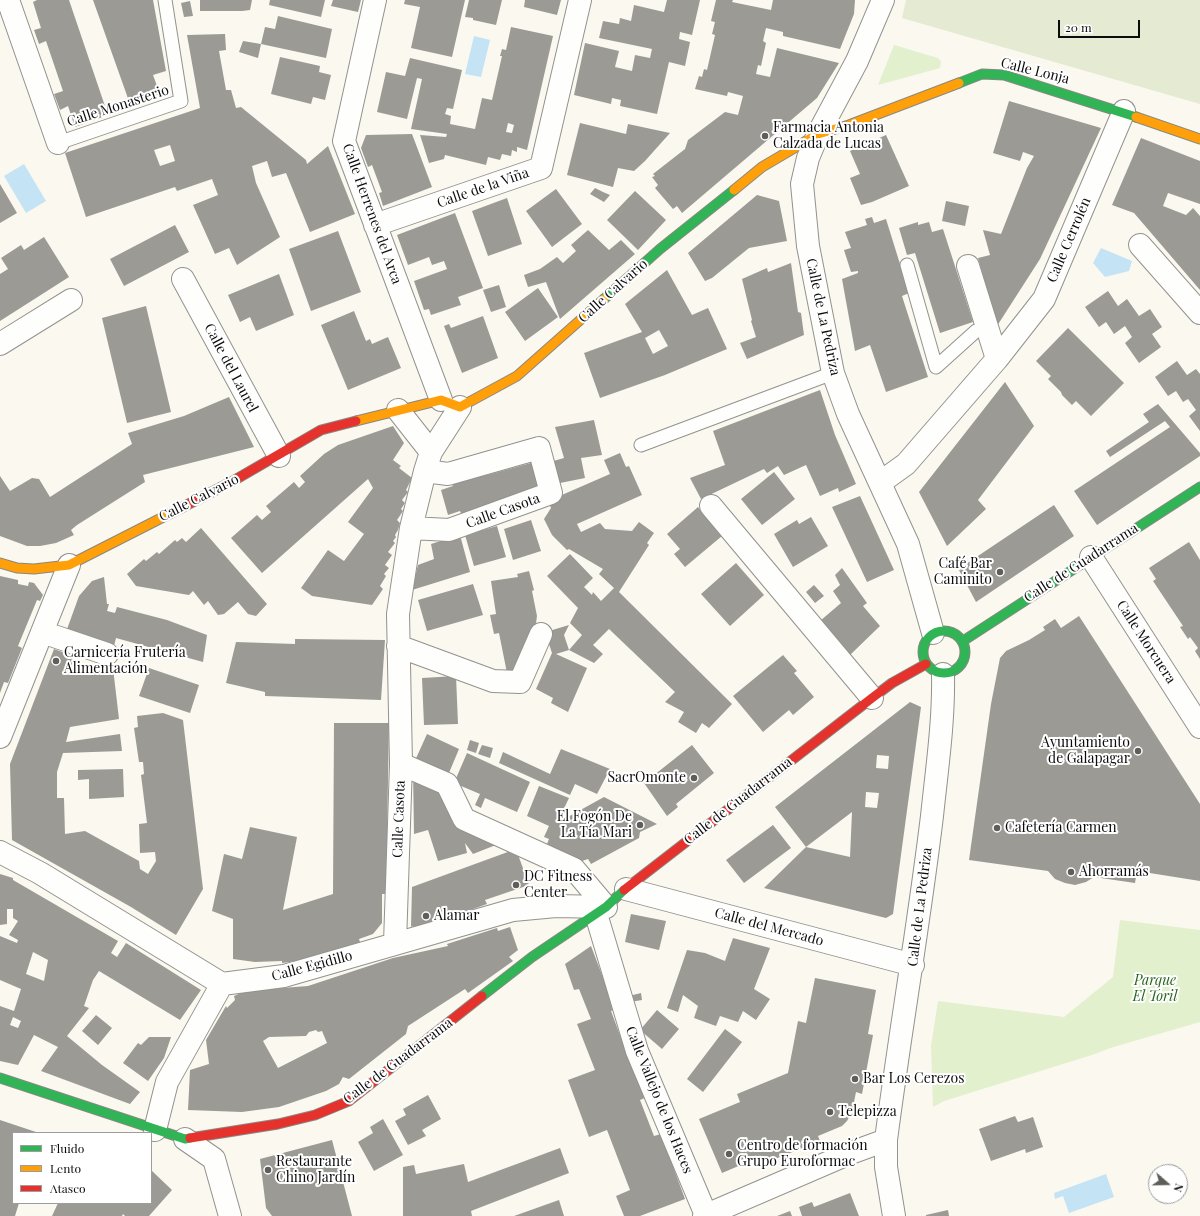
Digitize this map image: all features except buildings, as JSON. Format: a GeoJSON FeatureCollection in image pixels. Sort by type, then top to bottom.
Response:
{"type":"FeatureCollection","features":[{"type":"Feature","properties":{"kind":"street"},"geometry":{"type":"LineString","coordinates":[[8,0],[58,143]]}},
{"type":"Feature","properties":{"kind":"street","name":"Calle Herrenes del Arca"},"geometry":{"type":"LineString","coordinates":[[375,0],[344,142],[374,225],[451,404]]}},
{"type":"Feature","properties":{"kind":"street","name":"Calle de la Viña"},"geometry":{"type":"LineString","coordinates":[[374,225],[542,168],[580,0]]}},
{"type":"Feature","properties":{"kind":"street","name":"Calle de La Pedriza"},"geometry":{"type":"LineString","coordinates":[[882,0],[857,61],[818,134],[808,158],[802,184],[808,251],[833,373],[848,414],[881,482],[908,544],[933,633]]}},
{"type":"Feature","properties":{"kind":"street","name":"Calle Lonja"},"geometry":{"type":"LineString","coordinates":[[818,134],[891,109],[982,74],[1004,75],[1124,111],[1200,139]]}},
{"type":"Feature","properties":{"kind":"street","name":"Calle Cerrolén"},"geometry":{"type":"LineString","coordinates":[[881,482],[906,464],[997,359],[1044,299],[1124,111]]}},
{"type":"Feature","properties":{"kind":"street","name":"Calle Calvario"},"geometry":{"type":"LineString","coordinates":[[0,563],[11,567],[42,570],[69,565],[279,456],[321,430],[398,410],[451,404],[517,376],[686,228],[762,167],[818,134]]}},
{"type":"Feature","properties":{"kind":"street"},"geometry":{"type":"LineString","coordinates":[[1140,245],[1200,313]]}},
{"type":"Feature","properties":{"kind":"street"},"geometry":{"type":"LineString","coordinates":[[968,266],[997,359]]}},
{"type":"Feature","properties":{"kind":"street","name":"Calle del Laurel"},"geometry":{"type":"LineString","coordinates":[[183,279],[279,456]]}},
{"type":"Feature","properties":{"kind":"street"},"geometry":{"type":"LineString","coordinates":[[0,344],[71,300]]}},
{"type":"Feature","properties":{"kind":"street","name":"Calle Casota"},"geometry":{"type":"LineString","coordinates":[[395,943],[401,764],[398,614],[411,528],[428,461],[451,404]]}},
{"type":"Feature","properties":{"kind":"street"},"geometry":{"type":"LineString","coordinates":[[398,410],[428,461]]}},
{"type":"Feature","properties":{"kind":"street","name":"Calle Casota"},"geometry":{"type":"LineString","coordinates":[[411,528],[449,530],[551,494],[539,448],[448,474],[428,461]]}},
{"type":"Feature","properties":{"kind":"street","name":"Calle de Guadarrama"},"geometry":{"type":"LineString","coordinates":[[963,641],[1200,487]]}},
{"type":"Feature","properties":{"kind":"street"},"geometry":{"type":"LineString","coordinates":[[711,506],[872,698]]}},
{"type":"Feature","properties":{"kind":"street","name":"Calle Morcuera"},"geometry":{"type":"LineString","coordinates":[[1091,557],[1200,727]]}},
{"type":"Feature","properties":{"kind":"street"},"geometry":{"type":"LineString","coordinates":[[0,736],[69,565]]}},
{"type":"Feature","properties":{"kind":"street"},"geometry":{"type":"LineString","coordinates":[[941,630],[958,634],[963,641],[966,647],[964,660],[959,668],[951,672],[934,669],[923,656],[923,647],[927,639],[933,633],[941,630]]}},
{"type":"Feature","properties":{"kind":"street"},"geometry":{"type":"LineString","coordinates":[[42,632],[107,654]]}},
{"type":"Feature","properties":{"kind":"street"},"geometry":{"type":"LineString","coordinates":[[398,646],[493,681],[520,682],[541,634]]}},
{"type":"Feature","properties":{"kind":"street","name":"Calle de La Pedriza"},"geometry":{"type":"LineString","coordinates":[[894,1216],[886,1167],[886,1140],[913,965],[944,706],[934,669]]}},
{"type":"Feature","properties":{"kind":"street","name":"Calle de Guadarrama"},"geometry":{"type":"LineString","coordinates":[[0,1078],[185,1139],[278,1124],[315,1115],[349,1101],[532,957],[601,910],[892,683],[934,669]]}},
{"type":"Feature","properties":{"kind":"street"},"geometry":{"type":"LineString","coordinates":[[401,764],[447,784],[464,819],[574,869],[601,910]]}},
{"type":"Feature","properties":{"kind":"street"},"geometry":{"type":"LineString","coordinates":[[0,852],[40,873],[222,984],[168,1082],[155,1130]]}},
{"type":"Feature","properties":{"kind":"street","name":"Calle del Mercado"},"geometry":{"type":"LineString","coordinates":[[626,889],[913,965]]}},
{"type":"Feature","properties":{"kind":"street","name":"Calle Egidillo"},"geometry":{"type":"LineString","coordinates":[[222,984],[284,976],[513,910],[556,906],[601,910]]}},
{"type":"Feature","properties":{"kind":"street","name":"Calle Vallejo de los Haces"},"geometry":{"type":"LineString","coordinates":[[601,910],[637,1051],[705,1216]]}},
{"type":"Feature","properties":{"kind":"street"},"geometry":{"type":"LineString","coordinates":[[185,1139],[214,1159],[230,1216]]}},
{"type":"Feature","properties":{"kind":"street"},"geometry":{"type":"LineString","coordinates":[[705,1216],[848,1154],[886,1140]]}},
{"type":"Feature","properties":{"kind":"lane","name":"Calle Monasterio"},"geometry":{"type":"LineString","coordinates":[[58,143],[181,102],[165,0]]}},
{"type":"Feature","properties":{"kind":"lane"},"geometry":{"type":"LineString","coordinates":[[907,265],[936,367],[976,331],[987,327]]}},
{"type":"Feature","properties":{"kind":"lane"},"geometry":{"type":"LineString","coordinates":[[641,445],[833,373]]}},
{"type":"Feature","properties":{"kind":"green space"},"geometry":{"type":"Polygon","coordinates":[[[906,0],[1200,0],[1200,104],[902,18],[906,0]]]}},
{"type":"Feature","properties":{"kind":"green space"},"geometry":{"type":"Polygon","coordinates":[[[894,45],[938,58],[941,62],[940,68],[878,85],[894,45]]]}},
{"type":"Feature","properties":{"kind":"green space","name":"Parque El Toril"},"geometry":{"type":"Polygon","coordinates":[[[1120,920],[1200,930],[1200,1022],[1110,1048],[944,1101],[933,1107],[931,1046],[938,1001],[1064,1017],[1113,977],[1120,920]]]}},
{"type":"Feature","properties":{"kind":"water"},"geometry":{"type":"Polygon","coordinates":[[[474,36],[490,40],[481,77],[465,74],[474,36]]]}},
{"type":"Feature","properties":{"kind":"water"},"geometry":{"type":"Polygon","coordinates":[[[24,164],[46,201],[26,213],[4,176],[24,164]]]}},
{"type":"Feature","properties":{"kind":"water"},"geometry":{"type":"Polygon","coordinates":[[[1101,248],[1132,261],[1129,271],[1105,277],[1093,263],[1101,248]]]}},
{"type":"Feature","properties":{"kind":"water"},"geometry":{"type":"Polygon","coordinates":[[[1106,1174],[1114,1197],[1069,1213],[1063,1196],[1055,1199],[1054,1193],[1106,1174]]]}},
{"type":"Feature","properties":{"kind":"traffic: fast"},"geometry":{"type":"LineString","coordinates":[[959,83],[982,74],[1004,75],[1136,117]]}},
{"type":"Feature","properties":{"kind":"traffic: fast"},"geometry":{"type":"LineString","coordinates":[[604,299],[660,249],[734,190]]}},
{"type":"Feature","properties":{"kind":"traffic: fast"},"geometry":{"type":"LineString","coordinates":[[963,641],[1200,487]]}},
{"type":"Feature","properties":{"kind":"traffic: fast"},"geometry":{"type":"LineString","coordinates":[[940,631],[948,631],[956,634],[962,640],[965,652],[962,664],[956,670],[948,673],[940,673],[932,670],[926,664],[923,656],[923,648],[926,640],[932,634],[940,631]]}},
{"type":"Feature","properties":{"kind":"traffic: fast"},"geometry":{"type":"LineString","coordinates":[[482,996],[532,957],[606,907],[624,890]]}},
{"type":"Feature","properties":{"kind":"traffic: fast"},"geometry":{"type":"LineString","coordinates":[[0,1078],[185,1139],[190,1138]]}},
{"type":"Feature","properties":{"kind":"traffic: slow"},"geometry":{"type":"LineString","coordinates":[[734,190],[762,167],[818,134],[849,125],[959,83]]}},
{"type":"Feature","properties":{"kind":"traffic: slow"},"geometry":{"type":"LineString","coordinates":[[1136,117],[1200,139]]}},
{"type":"Feature","properties":{"kind":"traffic: slow"},"geometry":{"type":"LineString","coordinates":[[356,421],[441,400],[460,407],[517,376],[604,299]]}},
{"type":"Feature","properties":{"kind":"traffic: slow"},"geometry":{"type":"LineString","coordinates":[[0,563],[17,568],[34,569],[69,565],[183,507]]}},
{"type":"Feature","properties":{"kind":"traffic: jam"},"geometry":{"type":"LineString","coordinates":[[183,507],[233,481],[321,430],[356,421]]}},
{"type":"Feature","properties":{"kind":"traffic: jam"},"geometry":{"type":"LineString","coordinates":[[624,890],[892,683],[926,664]]}},
{"type":"Feature","properties":{"kind":"traffic: jam"},"geometry":{"type":"LineString","coordinates":[[190,1138],[278,1124],[315,1115],[349,1101],[482,996]]}},
{"type":"Feature","properties":{"kind":"place","name":"Farmacia Antonia Calzada de Lucas"},"geometry":{"type":"Point","coordinates":[765,136]}},
{"type":"Feature","properties":{"kind":"place","name":"Café Bar Caminito"},"geometry":{"type":"Point","coordinates":[1000,572]}},
{"type":"Feature","properties":{"kind":"place","name":"Carnicería Frutería Alimentación"},"geometry":{"type":"Point","coordinates":[56,661]}},
{"type":"Feature","properties":{"kind":"place","name":"Ayuntamiento de Galapagar"},"geometry":{"type":"Point","coordinates":[1138,751]}},
{"type":"Feature","properties":{"kind":"place","name":"SacrOmonte"},"geometry":{"type":"Point","coordinates":[694,778]}},
{"type":"Feature","properties":{"kind":"place","name":"El Fogón De La Tía Mari"},"geometry":{"type":"Point","coordinates":[640,825]}},
{"type":"Feature","properties":{"kind":"place","name":"Cafetería Carmen"},"geometry":{"type":"Point","coordinates":[997,828]}},
{"type":"Feature","properties":{"kind":"place","name":"Ahorramás"},"geometry":{"type":"Point","coordinates":[1071,872]}},
{"type":"Feature","properties":{"kind":"place","name":"DC Fitness Center"},"geometry":{"type":"Point","coordinates":[516,885]}},
{"type":"Feature","properties":{"kind":"place","name":"Alamar"},"geometry":{"type":"Point","coordinates":[426,916]}},
{"type":"Feature","properties":{"kind":"place","name":"Bar Los Cerezos"},"geometry":{"type":"Point","coordinates":[855,1079]}},
{"type":"Feature","properties":{"kind":"place","name":"Telepizza"},"geometry":{"type":"Point","coordinates":[830,1112]}},
{"type":"Feature","properties":{"kind":"place","name":"Centro de formación Grupo Euroformac"},"geometry":{"type":"Point","coordinates":[729,1154]}},
{"type":"Feature","properties":{"kind":"place","name":"Restaurante Chino Jardín"},"geometry":{"type":"Point","coordinates":[268,1170]}}]}
